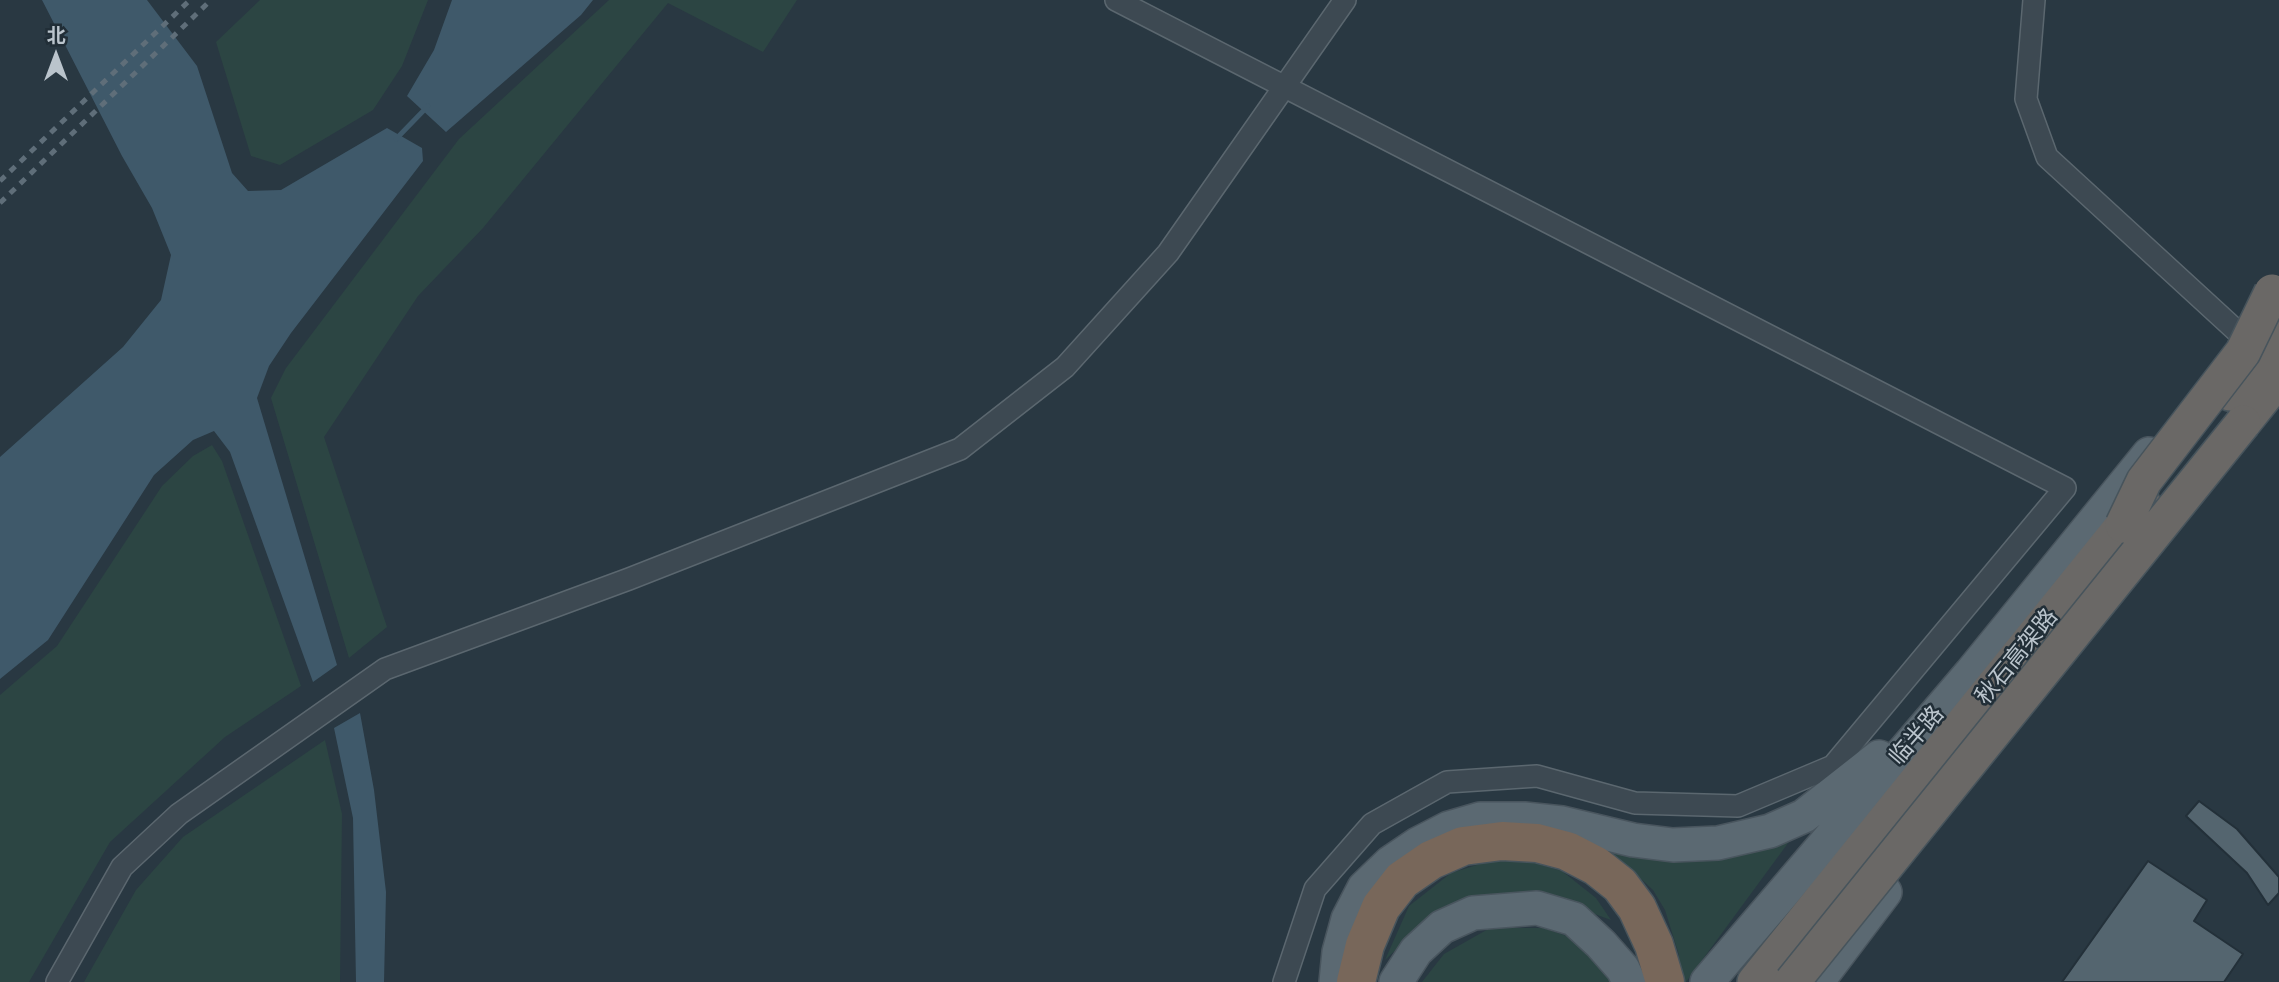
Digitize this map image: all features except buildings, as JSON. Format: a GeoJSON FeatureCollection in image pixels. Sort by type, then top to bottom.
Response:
{"type":"FeatureCollection","features":[{"type":"Feature","properties":{"kind":"highway"},"geometry":{"type":"LineString","coordinates":[[2123,525],[2144,481],[2243,352],[2279,281]]}},
{"type":"Feature","properties":{"kind":"highway","name":"秋石高架路"},"geometry":{"type":"LineString","coordinates":[[1755,982],[2279,334]]}},
{"type":"Feature","properties":{"kind":"highway","name":"秋石高架路"},"geometry":{"type":"LineString","coordinates":[[1792,982],[2279,378]]}},
{"type":"Feature","properties":{"kind":"highway"},"geometry":{"type":"LineString","coordinates":[[2243,423],[2279,392]]}},
{"type":"Feature","properties":{"kind":"highway"},"geometry":{"type":"LineString","coordinates":[[1356,982],[1364,945],[1381,907],[1402,880],[1431,860],[1463,846],[1502,841],[1538,843],[1567,851],[1596,866],[1620,885],[1637,908],[1654,945],[1665,982]]}},
{"type":"Feature","properties":{"kind":"main road","name":"临半路"},"geometry":{"type":"LineString","coordinates":[[1707,982],[1971,673],[2145,460],[2279,290]]}},
{"type":"Feature","properties":{"kind":"main road"},"geometry":{"type":"LineString","coordinates":[[1816,982],[2015,723],[2279,367]]}},
{"type":"Feature","properties":{"kind":"main road"},"geometry":{"type":"LineString","coordinates":[[1336,982],[1339,952],[1348,919],[1364,888],[1390,863],[1449,828],[1480,819],[1524,819],[1562,823],[1633,840],[1673,845],[1718,843],[1770,831],[1804,816],[1866,768],[1971,673]]}},
{"type":"Feature","properties":{"kind":"main road"},"geometry":{"type":"LineString","coordinates":[[1396,982],[1416,951],[1442,927],[1474,913],[1538,908],[1574,919],[1623,969],[1629,982]]}},
{"type":"Feature","properties":{"kind":"street"},"geometry":{"type":"LineString","coordinates":[[1116,0],[2065,488],[1833,766],[1738,807],[1635,803],[1537,776],[1447,782],[1372,824],[1315,889],[1284,982]]}},
{"type":"Feature","properties":{"kind":"street"},"geometry":{"type":"LineString","coordinates":[[57,982],[122,867],[179,814],[385,669],[629,579],[960,449],[1065,367],[1168,253],[1345,0]]}},
{"type":"Feature","properties":{"kind":"street"},"geometry":{"type":"LineString","coordinates":[[2034,0],[2026,99],[2048,157],[2241,335]]}},
{"type":"Feature","properties":{"kind":"green space"},"geometry":{"type":"Polygon","coordinates":[[[260,0],[428,0],[402,66],[373,110],[280,165],[251,156],[216,42],[260,0]]]}},
{"type":"Feature","properties":{"kind":"green space"},"geometry":{"type":"Polygon","coordinates":[[[609,0],[797,0],[763,52],[668,3],[483,228],[418,296],[324,437],[387,627],[349,658],[271,398],[286,368],[459,139],[609,0]]]}},
{"type":"Feature","properties":{"kind":"green space"},"geometry":{"type":"Polygon","coordinates":[[[212,445],[222,461],[301,686],[225,737],[110,842],[29,982],[0,982],[0,695],[57,646],[162,486],[193,456],[212,445]]]}},
{"type":"Feature","properties":{"kind":"green space"},"geometry":{"type":"Polygon","coordinates":[[[325,740],[342,814],[340,982],[84,982],[136,890],[183,837],[325,740]]]}},
{"type":"Feature","properties":{"kind":"green space"},"geometry":{"type":"Polygon","coordinates":[[[1794,835],[1686,982],[1679,982],[1679,955],[1665,910],[1653,890],[1628,867],[1590,843],[1794,835]]]}},
{"type":"Feature","properties":{"kind":"green space"},"geometry":{"type":"Polygon","coordinates":[[[1499,858],[1535,863],[1562,871],[1596,898],[1611,920],[1581,909],[1426,921],[1385,960],[1409,906],[1451,873],[1499,858]]]}},
{"type":"Feature","properties":{"kind":"green space"},"geometry":{"type":"Polygon","coordinates":[[[1490,928],[1543,928],[1579,940],[1615,982],[1422,982],[1444,954],[1490,928]]]}},
{"type":"Feature","properties":{"kind":"water"},"geometry":{"type":"Polygon","coordinates":[[[42,0],[147,0],[197,66],[232,173],[248,191],[281,190],[387,128],[422,148],[423,161],[291,333],[269,366],[257,398],[337,665],[313,682],[230,452],[214,431],[193,440],[154,475],[48,640],[0,679],[0,457],[123,347],[161,300],[171,255],[152,208],[122,156],[42,0]]]}},
{"type":"Feature","properties":{"kind":"water"},"geometry":{"type":"Polygon","coordinates":[[[452,0],[593,0],[581,15],[446,132],[407,96],[434,50],[452,0]]]}},
{"type":"Feature","properties":{"kind":"water"},"geometry":{"type":"Polygon","coordinates":[[[360,713],[374,790],[386,892],[384,982],[356,982],[353,818],[334,728],[360,713]]]}},
{"type":"Feature","properties":{"kind":"waterway"},"geometry":{"type":"LineString","coordinates":[[396,139],[428,106]]}},
{"type":"Feature","properties":{"kind":"railway"},"geometry":{"type":"LineString","coordinates":[[0,181],[190,0]]}},
{"type":"Feature","properties":{"kind":"railway"},"geometry":{"type":"LineString","coordinates":[[0,203],[211,0]]}}]}
